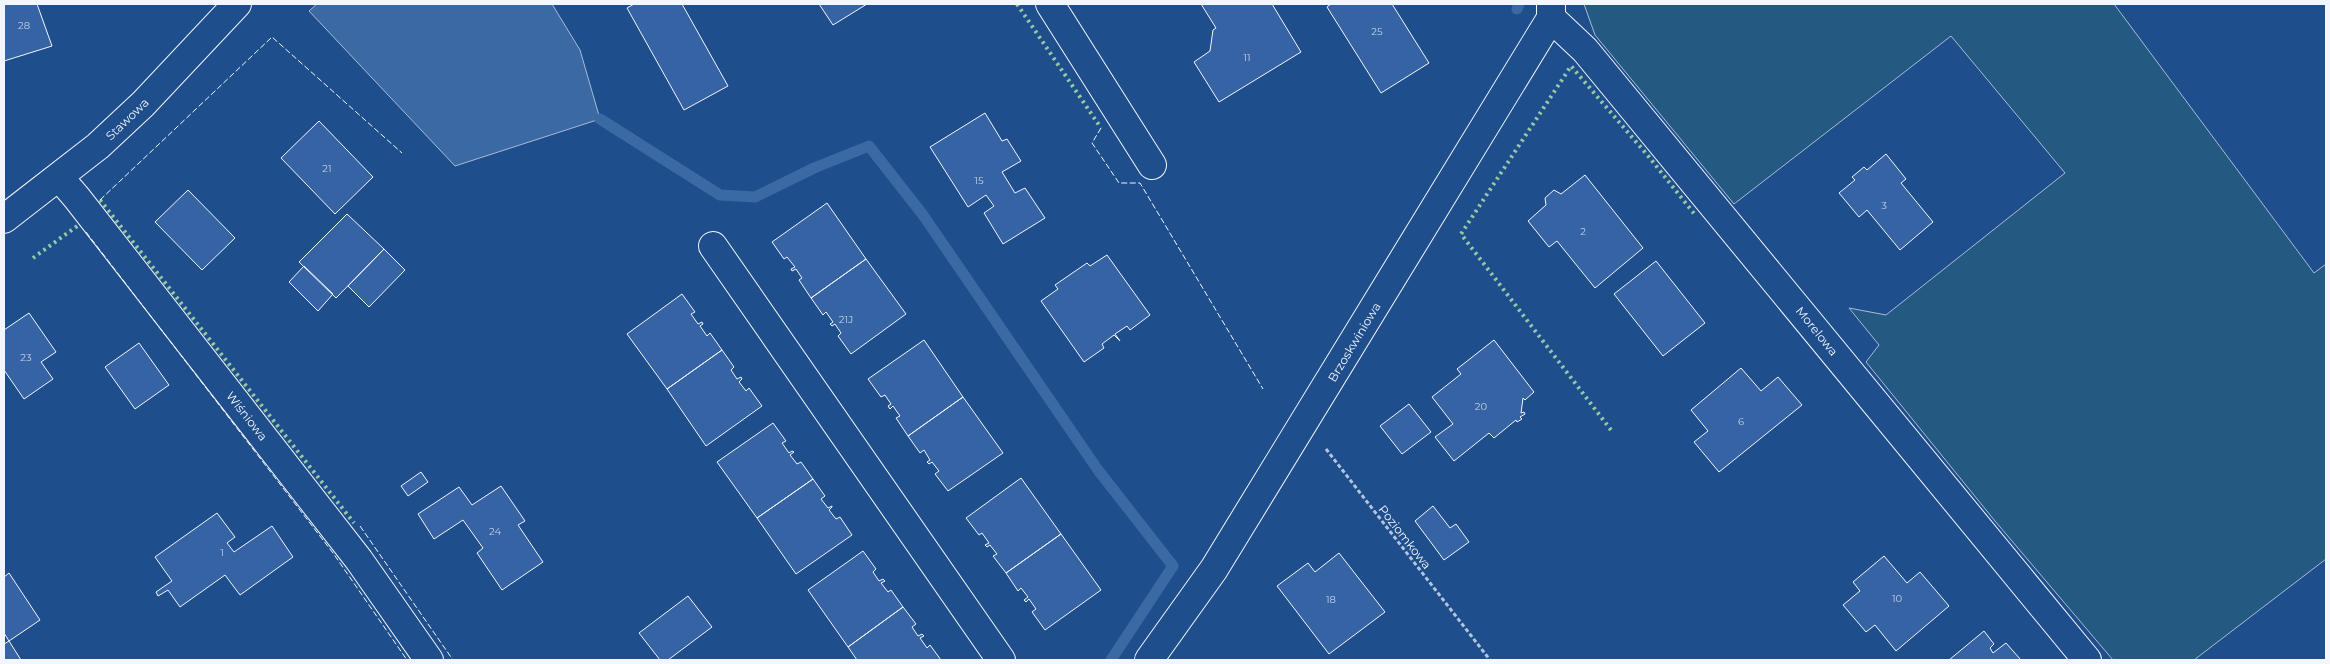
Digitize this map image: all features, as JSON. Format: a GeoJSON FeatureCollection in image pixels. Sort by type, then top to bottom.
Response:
{"type":"FeatureCollection","features":[{"type":"Feature","properties":{"kind":"street","name":"Stawowa"},"geometry":{"type":"LineString","coordinates":[[4,219],[98,146],[143,104],[237,4]]}},
{"type":"Feature","properties":{"kind":"street"},"geometry":{"type":"LineString","coordinates":[[1050,4],[1152,165]]}},
{"type":"Feature","properties":{"kind":"street","name":"Brzoskwiniowa"},"geometry":{"type":"LineString","coordinates":[[1149,660],[1214,569],[1300,430],[1551,11]]}},
{"type":"Feature","properties":{"kind":"street","name":"Morelowa"},"geometry":{"type":"LineString","coordinates":[[1551,11],[2087,660]]}},
{"type":"Feature","properties":{"kind":"street","name":"Wiśniowa"},"geometry":{"type":"LineString","coordinates":[[59,177],[353,552],[429,660]]}},
{"type":"Feature","properties":{"kind":"street"},"geometry":{"type":"LineString","coordinates":[[713,246],[1002,660]]}},
{"type":"Feature","properties":{"kind":"path","name":"Poziomkowa"},"geometry":{"type":"LineString","coordinates":[[1300,430],[1326,449],[1490,660]]}},
{"type":"Feature","properties":{"kind":"shaded area"},"geometry":{"type":"Polygon","coordinates":[[[317,4],[552,4],[580,50],[600,119],[455,166],[309,11],[317,4]]]}},
{"type":"Feature","properties":{"kind":"shaded area"},"geometry":{"type":"Polygon","coordinates":[[[1584,4],[2114,4],[2314,273],[2326,264],[2326,559],[2194,660],[2113,660],[1995,521],[1866,362],[1879,345],[1849,308],[1886,315],[2065,173],[1951,36],[1734,204],[1595,35],[1584,4]]]}},
{"type":"Feature","properties":{"kind":"building"},"geometry":{"type":"Polygon","coordinates":[[[4,4],[37,4],[52,46],[4,61],[4,4]]]}},
{"type":"Feature","properties":{"kind":"building"},"geometry":{"type":"Polygon","coordinates":[[[634,4],[682,4],[728,86],[684,110],[627,8],[634,4]]]}},
{"type":"Feature","properties":{"kind":"building"},"geometry":{"type":"Polygon","coordinates":[[[819,4],[867,4],[833,25],[819,4]]]}},
{"type":"Feature","properties":{"kind":"building"},"geometry":{"type":"Polygon","coordinates":[[[1201,4],[1272,4],[1301,52],[1219,102],[1194,62],[1210,51],[1213,30],[1216,28],[1201,4]]]}},
{"type":"Feature","properties":{"kind":"building"},"geometry":{"type":"Polygon","coordinates":[[[1331,4],[1392,4],[1429,63],[1381,93],[1327,7],[1331,4]]]}},
{"type":"Feature","properties":{"kind":"building"},"geometry":{"type":"Polygon","coordinates":[[[985,113],[1002,141],[1007,139],[1021,161],[1002,172],[1015,193],[1025,188],[1045,218],[1003,244],[984,213],[994,206],[986,195],[968,207],[930,147],[985,113]]]}},
{"type":"Feature","properties":{"kind":"building"},"geometry":{"type":"Polygon","coordinates":[[[319,121],[373,177],[335,214],[281,158],[319,121]]]}},
{"type":"Feature","properties":{"kind":"building"},"geometry":{"type":"Polygon","coordinates":[[[1886,154],[1906,179],[1901,183],[1933,222],[1900,250],[1867,210],[1859,217],[1839,193],[1855,180],[1852,177],[1864,167],[1867,170],[1886,154]]]}},
{"type":"Feature","properties":{"kind":"building"},"geometry":{"type":"Polygon","coordinates":[[[1585,175],[1643,248],[1595,288],[1557,241],[1549,247],[1528,221],[1546,205],[1545,198],[1554,190],[1561,194],[1585,175]]]}},
{"type":"Feature","properties":{"kind":"building"},"geometry":{"type":"Polygon","coordinates":[[[188,190],[235,238],[202,270],[155,222],[188,190]]]}},
{"type":"Feature","properties":{"kind":"building"},"geometry":{"type":"Polygon","coordinates":[[[827,203],[866,259],[811,298],[799,280],[802,278],[796,269],[792,271],[791,269],[795,267],[787,257],[784,259],[772,242],[827,203]]]}},
{"type":"Feature","properties":{"kind":"building"},"geometry":{"type":"Polygon","coordinates":[[[347,214],[384,249],[336,298],[299,262],[347,214]]]}},
{"type":"Feature","properties":{"kind":"building"},"geometry":{"type":"Polygon","coordinates":[[[384,249],[405,270],[369,307],[348,286],[384,249]]]}},
{"type":"Feature","properties":{"kind":"building"},"geometry":{"type":"Polygon","coordinates":[[[1107,255],[1150,315],[1130,330],[1127,326],[1115,334],[1120,341],[1114,335],[1102,344],[1104,348],[1084,362],[1041,301],[1058,289],[1055,285],[1087,263],[1090,266],[1107,255]]]}},
{"type":"Feature","properties":{"kind":"building"},"geometry":{"type":"Polygon","coordinates":[[[866,259],[906,314],[851,354],[838,336],[841,333],[835,324],[832,326],[830,324],[833,322],[826,312],[823,315],[811,298],[866,259]]]}},
{"type":"Feature","properties":{"kind":"building"},"geometry":{"type":"Polygon","coordinates":[[[1656,261],[1705,323],[1663,356],[1614,294],[1656,261]]]}},
{"type":"Feature","properties":{"kind":"building"},"geometry":{"type":"Polygon","coordinates":[[[304,266],[333,294],[318,311],[289,282],[304,266]]]}},
{"type":"Feature","properties":{"kind":"building"},"geometry":{"type":"Polygon","coordinates":[[[682,294],[695,312],[691,314],[698,324],[702,322],[703,324],[700,326],[707,336],[710,333],[722,350],[667,389],[627,334],[682,294]]]}},
{"type":"Feature","properties":{"kind":"building"},"geometry":{"type":"Polygon","coordinates":[[[29,313],[56,352],[41,362],[53,379],[24,399],[4,370],[4,330],[29,313]]]}},
{"type":"Feature","properties":{"kind":"building"},"geometry":{"type":"Polygon","coordinates":[[[924,340],[963,397],[908,436],[896,418],[900,416],[893,406],[890,409],[888,406],[891,404],[885,395],[881,397],[868,379],[924,340]]]}},
{"type":"Feature","properties":{"kind":"building"},"geometry":{"type":"Polygon","coordinates":[[[1494,340],[1534,392],[1525,400],[1523,398],[1521,413],[1524,412],[1525,414],[1520,417],[1522,419],[1517,422],[1516,420],[1494,438],[1489,433],[1454,461],[1435,437],[1453,424],[1432,397],[1461,374],[1457,369],[1494,340]]]}},
{"type":"Feature","properties":{"kind":"building"},"geometry":{"type":"Polygon","coordinates":[[[139,343],[169,385],[135,409],[105,367],[139,343]]]}},
{"type":"Feature","properties":{"kind":"building"},"geometry":{"type":"Polygon","coordinates":[[[722,350],[734,367],[731,370],[737,379],[741,377],[742,379],[739,382],[746,391],[749,388],[762,406],[706,446],[667,389],[722,350]]]}},
{"type":"Feature","properties":{"kind":"building"},"geometry":{"type":"Polygon","coordinates":[[[1741,368],[1761,391],[1778,377],[1802,405],[1719,472],[1694,442],[1708,431],[1691,410],[1741,368]]]}},
{"type":"Feature","properties":{"kind":"building"},"geometry":{"type":"Polygon","coordinates":[[[963,397],[1003,453],[948,491],[935,474],[939,471],[932,462],[929,464],[927,462],[930,460],[924,450],[920,453],[908,436],[963,397]]]}},
{"type":"Feature","properties":{"kind":"building"},"geometry":{"type":"Polygon","coordinates":[[[1409,404],[1431,432],[1402,454],[1380,426],[1409,404]]]}},
{"type":"Feature","properties":{"kind":"building"},"geometry":{"type":"Polygon","coordinates":[[[773,423],[786,441],[782,443],[789,453],[794,452],[790,455],[797,464],[801,462],[813,479],[757,518],[717,462],[773,423]]]}},
{"type":"Feature","properties":{"kind":"building"},"geometry":{"type":"Polygon","coordinates":[[[421,472],[428,482],[408,496],[401,486],[421,472]]]}},
{"type":"Feature","properties":{"kind":"building"},"geometry":{"type":"Polygon","coordinates":[[[1021,478],[1061,534],[1006,573],[993,556],[997,554],[990,545],[987,547],[985,545],[989,543],[982,533],[979,535],[966,518],[1021,478]]]}},
{"type":"Feature","properties":{"kind":"building"},"geometry":{"type":"Polygon","coordinates":[[[813,479],[825,496],[821,499],[828,508],[832,506],[829,510],[836,519],[840,517],[852,535],[796,574],[757,518],[813,479]]]}},
{"type":"Feature","properties":{"kind":"building"},"geometry":{"type":"Polygon","coordinates":[[[501,486],[525,521],[518,525],[543,562],[502,590],[477,553],[483,548],[463,520],[434,539],[418,514],[459,487],[472,505],[501,486]]]}},
{"type":"Feature","properties":{"kind":"building"},"geometry":{"type":"Polygon","coordinates":[[[1433,506],[1450,528],[1456,524],[1469,542],[1444,560],[1415,521],[1433,506]]]}},
{"type":"Feature","properties":{"kind":"building"},"geometry":{"type":"Polygon","coordinates":[[[217,513],[235,537],[227,543],[234,552],[272,526],[293,557],[240,595],[225,575],[180,607],[168,590],[158,596],[156,592],[172,581],[155,557],[217,513]]]}},
{"type":"Feature","properties":{"kind":"building"},"geometry":{"type":"Polygon","coordinates":[[[1061,534],[1101,590],[1045,630],[1032,612],[1036,609],[1029,599],[1026,602],[1024,600],[1028,597],[1021,588],[1018,591],[1006,573],[1061,534]]]}},
{"type":"Feature","properties":{"kind":"building"},"geometry":{"type":"Polygon","coordinates":[[[863,551],[876,569],[873,572],[879,581],[883,579],[885,581],[881,583],[888,592],[891,590],[903,607],[848,647],[808,590],[863,551]]]}},
{"type":"Feature","properties":{"kind":"building"},"geometry":{"type":"Polygon","coordinates":[[[1339,553],[1385,612],[1329,654],[1277,586],[1308,563],[1315,572],[1339,553]]]}},
{"type":"Feature","properties":{"kind":"building"},"geometry":{"type":"Polygon","coordinates":[[[1884,556],[1907,583],[1920,572],[1949,606],[1896,651],[1875,625],[1866,632],[1843,605],[1860,591],[1853,582],[1884,556]]]}},
{"type":"Feature","properties":{"kind":"building"},"geometry":{"type":"Polygon","coordinates":[[[9,573],[40,620],[9,641],[4,633],[4,577],[9,573]]]}},
{"type":"Feature","properties":{"kind":"building"},"geometry":{"type":"Polygon","coordinates":[[[688,596],[712,627],[668,660],[660,660],[639,633],[688,596]]]}},
{"type":"Feature","properties":{"kind":"building"},"geometry":{"type":"Polygon","coordinates":[[[903,607],[916,624],[912,627],[918,636],[922,634],[924,636],[920,638],[927,648],[930,645],[941,660],[857,660],[848,647],[903,607]]]}},
{"type":"Feature","properties":{"kind":"building"},"geometry":{"type":"Polygon","coordinates":[[[1984,631],[1994,644],[1990,648],[1993,653],[2006,643],[2021,660],[1949,660],[1984,631]]]}},
{"type":"Feature","properties":{"kind":"building"},"geometry":{"type":"Polygon","coordinates":[[[9,641],[21,660],[4,660],[4,644],[9,641]]]}},
{"type":"Feature","properties":{"kind":"waterway"},"geometry":{"type":"LineString","coordinates":[[1517,9],[1519,4]]}},
{"type":"Feature","properties":{"kind":"waterway"},"geometry":{"type":"LineString","coordinates":[[600,119],[720,195],[755,197],[814,168],[869,146],[923,215],[1098,470],[1173,566],[1111,660]]}},
{"type":"Feature","properties":{"kind":"hedge"},"geometry":{"type":"LineString","coordinates":[[1017,4],[1101,128]]}},
{"type":"Feature","properties":{"kind":"hedge"},"geometry":{"type":"LineString","coordinates":[[1611,430],[1461,234],[1571,66],[1649,157],[1696,216]]}},
{"type":"Feature","properties":{"kind":"hedge"},"geometry":{"type":"LineString","coordinates":[[100,200],[354,523]]}},
{"type":"Feature","properties":{"kind":"hedge"},"geometry":{"type":"LineString","coordinates":[[33,258],[80,224]]}},
{"type":"Feature","properties":{"kind":"fence"},"geometry":{"type":"LineString","coordinates":[[100,200],[272,37],[402,153]]}},
{"type":"Feature","properties":{"kind":"fence"},"geometry":{"type":"LineString","coordinates":[[1101,128],[1092,143],[1119,183],[1140,183],[1263,389]]}},
{"type":"Feature","properties":{"kind":"fence"},"geometry":{"type":"LineString","coordinates":[[86,232],[333,553],[407,660]]}},
{"type":"Feature","properties":{"kind":"fence"},"geometry":{"type":"LineString","coordinates":[[360,526],[453,660]]}}]}
